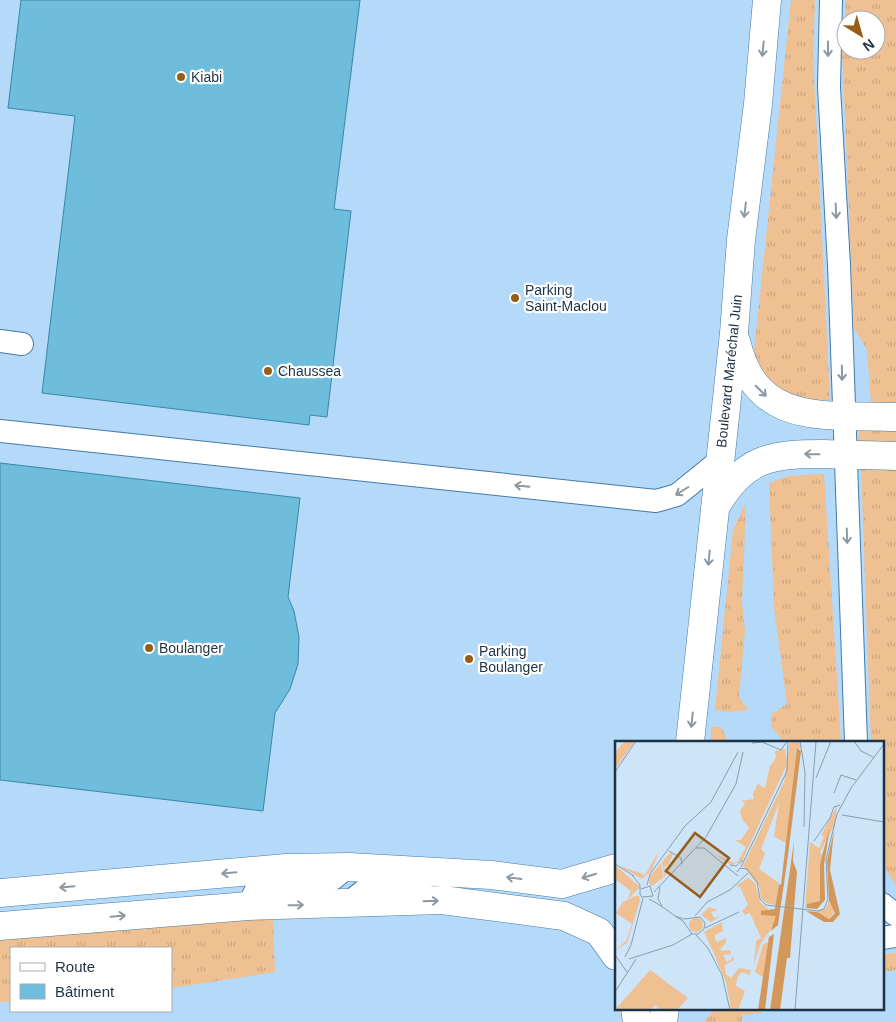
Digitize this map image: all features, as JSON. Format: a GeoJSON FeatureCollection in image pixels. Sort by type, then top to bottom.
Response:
{"type":"FeatureCollection","features":[{"type":"Feature","properties":{"kind":"street","name":"Boulevard Maréchal Juin"},"geometry":{"type":"LineString","coordinates":[[690,741],[734,333],[741,240],[758,104],[767,0]]}},
{"type":"Feature","properties":{"kind":"street"},"geometry":{"type":"LineString","coordinates":[[734,333],[740,359],[750,379],[763,395],[789,409],[896,417]]}},
{"type":"Feature","properties":{"kind":"street"},"geometry":{"type":"LineString","coordinates":[[714,510],[725,490],[738,476],[765,459],[786,454],[896,456]]}},
{"type":"Feature","properties":{"kind":"street"},"geometry":{"type":"LineString","coordinates":[[0,893],[286,868],[349,867],[491,875],[562,884],[615,868]]}},
{"type":"Feature","properties":{"kind":"street"},"geometry":{"type":"LineString","coordinates":[[0,926],[248,906],[442,900],[564,916],[598,932],[615,955]]}},
{"type":"Feature","properties":{"kind":"lane"},"geometry":{"type":"LineString","coordinates":[[831,0],[828,19],[828,87],[839,265],[844,455],[856,741]]}},
{"type":"Feature","properties":{"kind":"lane"},"geometry":{"type":"LineString","coordinates":[[0,341],[22,344]]}},
{"type":"Feature","properties":{"kind":"lane"},"geometry":{"type":"LineString","coordinates":[[0,431],[656,501],[677,495],[719,461]]}},
{"type":"Feature","properties":{"kind":"lane"},"geometry":{"type":"LineString","coordinates":[[347,904],[349,867]]}},
{"type":"Feature","properties":{"kind":"lane"},"geometry":{"type":"LineString","coordinates":[[248,906],[258,886],[332,879],[349,867]]}},
{"type":"Feature","properties":{"kind":"lane"},"geometry":{"type":"LineString","coordinates":[[347,904],[371,886],[409,886],[434,872]]}},
{"type":"Feature","properties":{"kind":"lane"},"geometry":{"type":"LineString","coordinates":[[884,906],[896,915]]}},
{"type":"Feature","properties":{"kind":"shaded area"},"geometry":{"type":"Polygon","coordinates":[[[0,0],[896,0],[896,1022],[0,1022],[0,0]]]}},
{"type":"Feature","properties":{"kind":"green space"},"geometry":{"type":"Polygon","coordinates":[[[791,0],[815,0],[813,56],[830,400],[803,402],[784,396],[759,371],[754,352],[791,0]]]}},
{"type":"Feature","properties":{"kind":"green space"},"geometry":{"type":"Polygon","coordinates":[[[846,0],[896,0],[896,404],[871,403],[867,350],[854,328],[842,60],[886,60],[886,10],[845,10],[846,0]]]}},
{"type":"Feature","properties":{"kind":"green space"},"geometry":{"type":"Polygon","coordinates":[[[859,427],[896,429],[896,445],[858,444],[859,427]]]}},
{"type":"Feature","properties":{"kind":"green space"},"geometry":{"type":"Polygon","coordinates":[[[861,469],[896,469],[896,885],[884,867],[884,741],[871,741],[861,469]]]}},
{"type":"Feature","properties":{"kind":"green space"},"geometry":{"type":"Polygon","coordinates":[[[824,474],[841,741],[783,741],[771,726],[772,714],[787,704],[774,607],[769,483],[789,476],[824,474]]]}},
{"type":"Feature","properties":{"kind":"green space"},"geometry":{"type":"Polygon","coordinates":[[[746,503],[742,603],[745,630],[739,697],[748,710],[728,712],[715,710],[733,530],[746,503]]]}},
{"type":"Feature","properties":{"kind":"green space"},"geometry":{"type":"Polygon","coordinates":[[[712,727],[721,727],[728,741],[710,741],[712,727]]]}},
{"type":"Feature","properties":{"kind":"green space"},"geometry":{"type":"Polygon","coordinates":[[[250,914],[273,920],[275,972],[172,988],[172,947],[10,947],[10,1002],[0,1002],[0,939],[250,914]]]}},
{"type":"Feature","properties":{"kind":"green space"},"geometry":{"type":"Polygon","coordinates":[[[896,953],[896,970],[884,972],[884,954],[896,953]]]}},
{"type":"Feature","properties":{"kind":"green space"},"geometry":{"type":"Polygon","coordinates":[[[713,1010],[762,1010],[762,1013],[742,1015],[742,1022],[704,1022],[713,1010]]]}},
{"type":"Feature","properties":{"kind":"building"},"geometry":{"type":"Polygon","coordinates":[[[21,0],[360,0],[334,209],[351,211],[327,417],[310,415],[309,425],[42,393],[75,116],[8,108],[21,0]]]}},
{"type":"Feature","properties":{"kind":"building","name":"Boulanger"},"geometry":{"type":"Polygon","coordinates":[[[0,463],[300,498],[288,597],[294,611],[299,637],[298,664],[290,689],[275,713],[263,811],[0,780],[0,463]]]}},
{"type":"Feature","properties":{"kind":"place","name":"Kiabi"},"geometry":{"type":"Point","coordinates":[181,77]}},
{"type":"Feature","properties":{"kind":"place","name":"Parking Saint-Maclou"},"geometry":{"type":"Point","coordinates":[515,298]}},
{"type":"Feature","properties":{"kind":"place","name":"Chaussea"},"geometry":{"type":"Point","coordinates":[268,371]}},
{"type":"Feature","properties":{"kind":"place","name":"Boulanger"},"geometry":{"type":"Point","coordinates":[149,648]}},
{"type":"Feature","properties":{"kind":"place","name":"Parking Boulanger"},"geometry":{"type":"Point","coordinates":[469,659]}}]}
